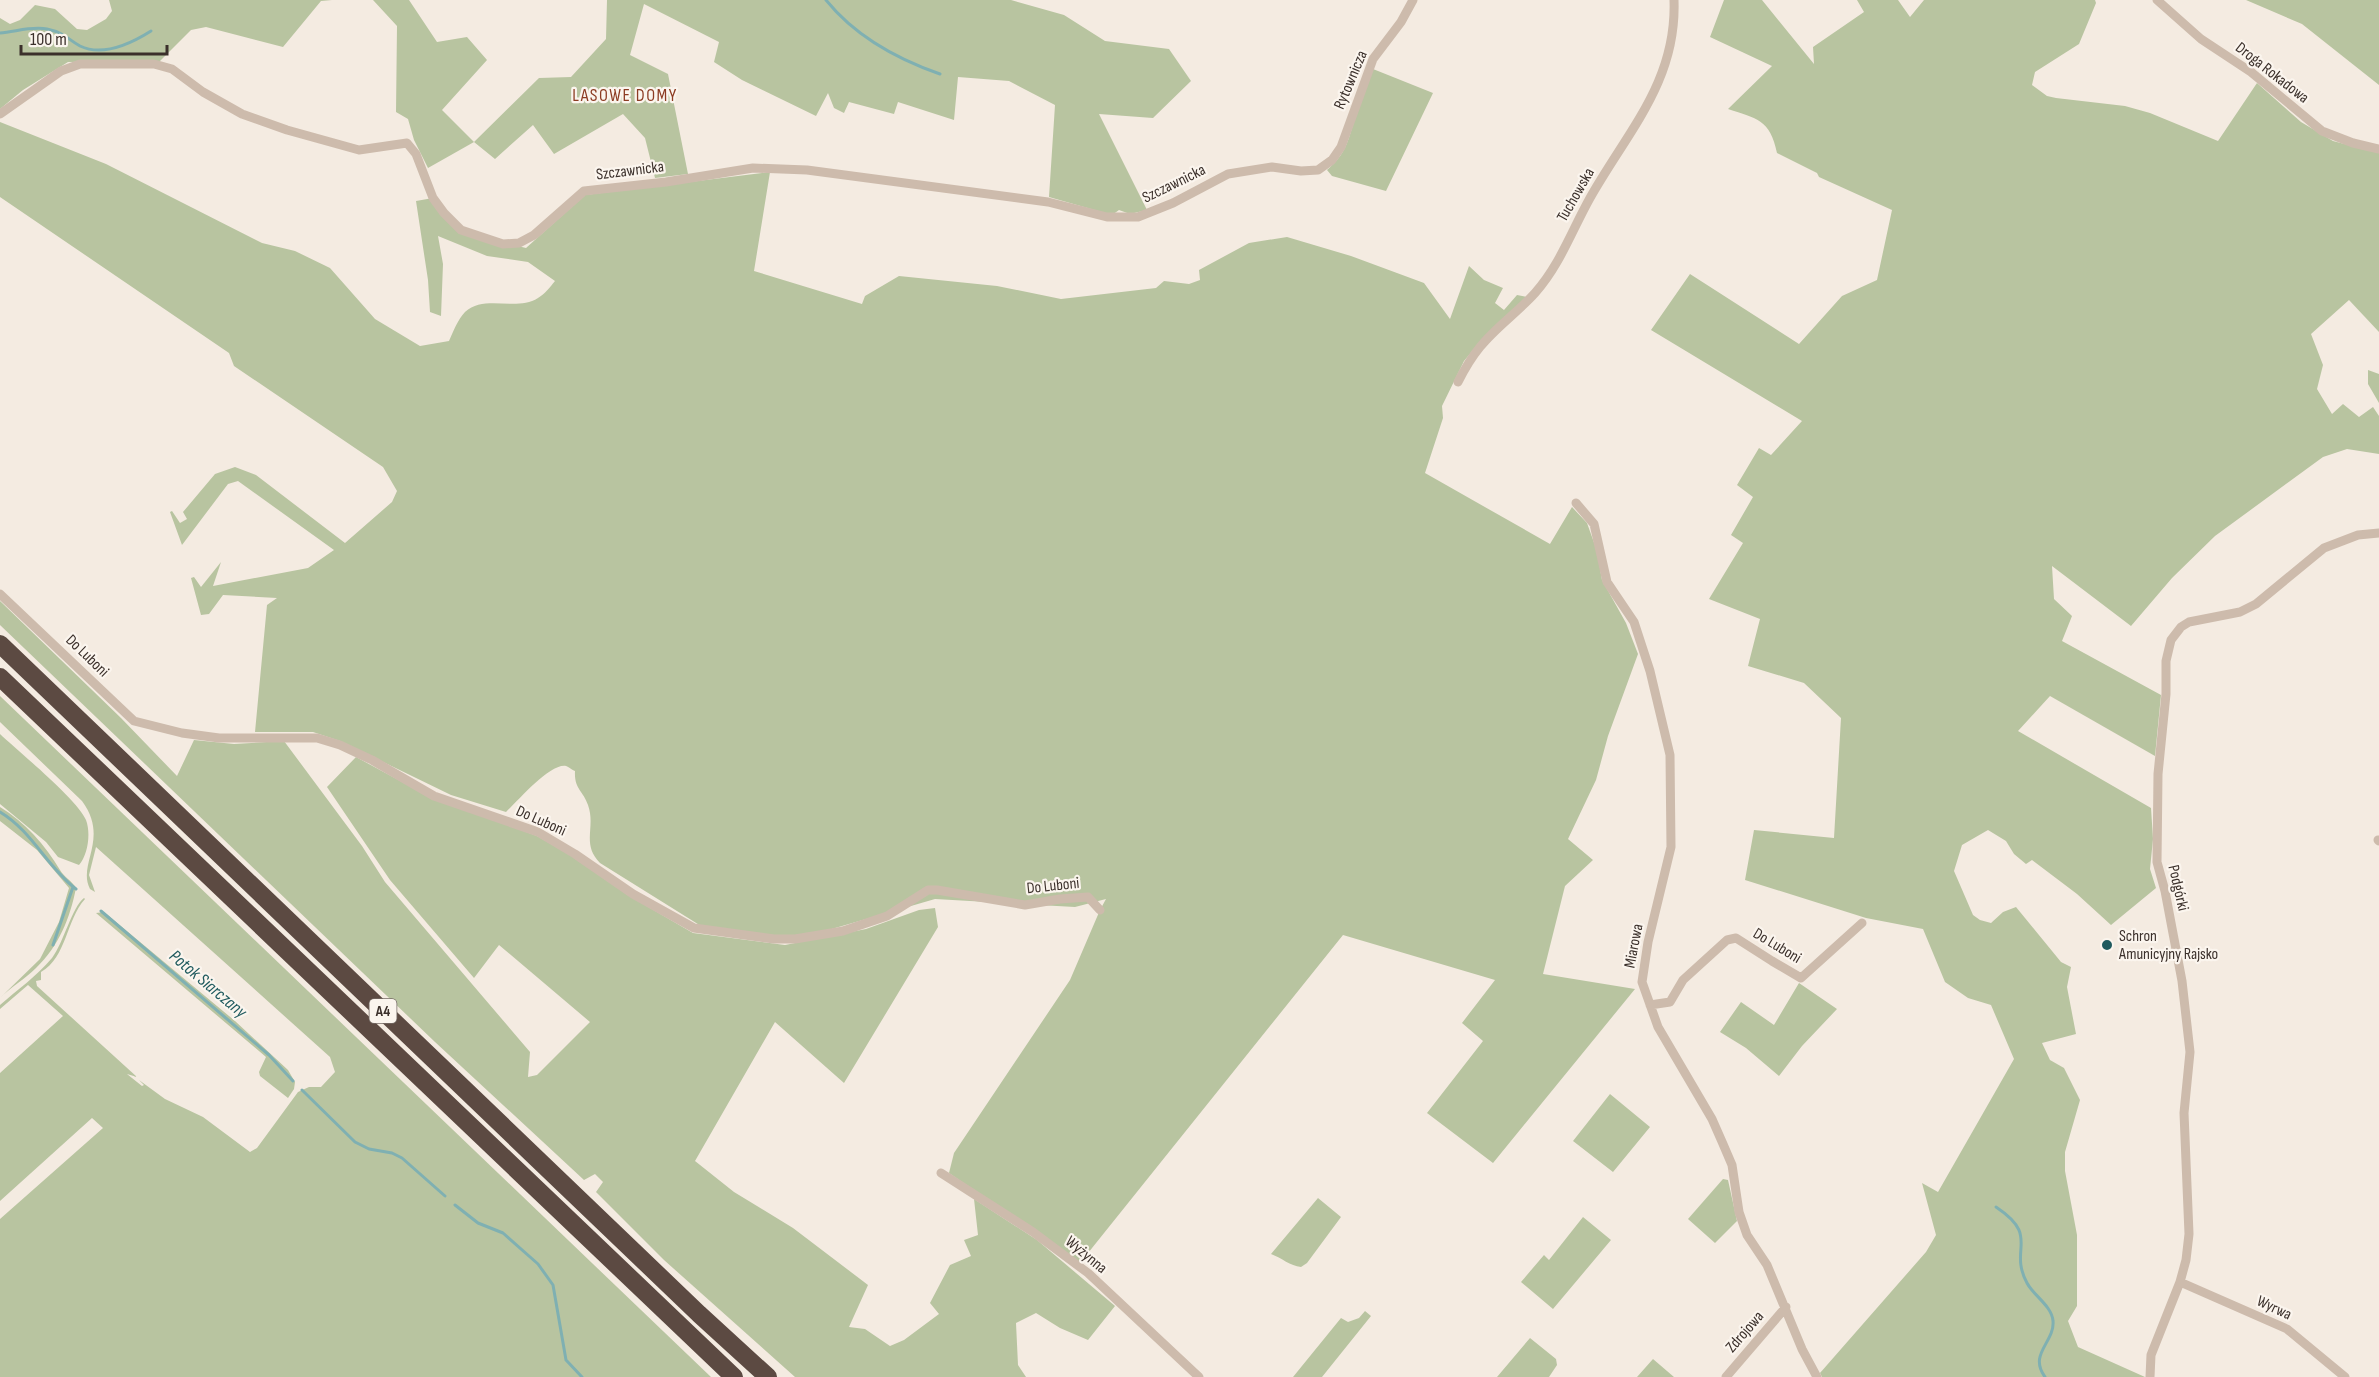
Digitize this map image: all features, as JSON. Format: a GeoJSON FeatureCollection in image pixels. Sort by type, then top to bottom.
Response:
{"type":"FeatureCollection","features":[{"type":"Feature","properties":{"kind":"highway","name":"A4"},"geometry":{"type":"LineString","coordinates":[[0,644],[699,1314],[768,1377]]}},
{"type":"Feature","properties":{"kind":"highway","name":"A4"},"geometry":{"type":"LineString","coordinates":[[0,676],[734,1377]]}},
{"type":"Feature","properties":{"kind":"street","name":"Rytownicza"},"geometry":{"type":"LineString","coordinates":[[1318,170],[1332,160],[1341,147],[1373,59],[1401,22],[1413,0]]}},
{"type":"Feature","properties":{"kind":"street","name":"Tuchowska"},"geometry":{"type":"LineString","coordinates":[[1458,382],[1480,346],[1535,293],[1556,265],[1591,195],[1623,147],[1660,82],[1669,51],[1674,19],[1674,0]]}},
{"type":"Feature","properties":{"kind":"street","name":"Droga Rokadowa"},"geometry":{"type":"LineString","coordinates":[[2157,0],[2201,39],[2251,72],[2322,131],[2353,143],[2379,149]]}},
{"type":"Feature","properties":{"kind":"street","name":"Szczawnicka"},"geometry":{"type":"LineString","coordinates":[[0,114],[61,71],[80,64],[154,64],[172,69],[203,92],[242,114],[287,130],[359,150],[407,143],[416,154],[433,198],[444,213],[461,230],[503,244],[519,243],[534,235],[584,191],[666,182],[753,168],[807,170],[1048,202],[1107,217],[1138,217],[1173,203],[1228,174],[1272,167],[1301,171],[1318,170]]}},
{"type":"Feature","properties":{"kind":"street","name":"Miarowa"},"geometry":{"type":"LineString","coordinates":[[1576,503],[1594,524],[1607,582],[1634,622],[1650,671],[1670,755],[1671,847],[1648,942],[1642,982],[1658,1028],[1712,1119],[1731,1165],[1739,1212],[1747,1235],[1767,1265],[1802,1348],[1817,1377]]}},
{"type":"Feature","properties":{"kind":"street","name":"Podgórki"},"geometry":{"type":"LineString","coordinates":[[2150,1377],[2151,1355],[2180,1282],[2186,1260],[2189,1234],[2184,1113],[2190,1052],[2182,981],[2165,891],[2157,862],[2158,774],[2166,694],[2166,661],[2171,640],[2181,627],[2189,622],[2240,612],[2256,604],[2324,549],[2358,535],[2379,533]]}},
{"type":"Feature","properties":{"kind":"street","name":"Do Luboni"},"geometry":{"type":"LineString","coordinates":[[0,594],[134,722],[182,733],[219,738],[317,738],[340,745],[434,795],[538,832],[633,894],[694,928],[774,939],[795,939],[843,931],[866,924],[894,912],[921,893],[937,890],[1025,905],[1088,897],[1100,910]]}},
{"type":"Feature","properties":{"kind":"street","name":"Do Luboni"},"geometry":{"type":"LineString","coordinates":[[1650,1005],[1670,1002],[1683,980],[1727,940],[1736,938],[1801,978],[1862,923]]}},
{"type":"Feature","properties":{"kind":"street","name":"Wyżynna"},"geometry":{"type":"LineString","coordinates":[[941,1173],[1033,1232],[1088,1273],[1199,1377]]}},
{"type":"Feature","properties":{"kind":"street","name":"Wyrwa"},"geometry":{"type":"LineString","coordinates":[[2180,1282],[2287,1329],[2345,1377]]}},
{"type":"Feature","properties":{"kind":"street","name":"Zdrojowa"},"geometry":{"type":"LineString","coordinates":[[1726,1377],[1786,1307]]}},
{"type":"Feature","properties":{"kind":"green space"},"geometry":{"type":"Polygon","coordinates":[[[109,0],[332,0],[321,1],[283,47],[206,27],[191,30],[160,61],[68,62],[23,90],[0,109],[0,18],[10,24],[20,20],[35,5],[55,9],[77,29],[87,30],[106,19],[112,11],[109,0]]]}},
{"type":"Feature","properties":{"kind":"green space"},"geometry":{"type":"Polygon","coordinates":[[[373,0],[409,0],[437,42],[467,37],[487,60],[442,110],[474,142],[428,168],[414,140],[408,119],[396,112],[397,26],[373,0]]]}},
{"type":"Feature","properties":{"kind":"green space"},"geometry":{"type":"Polygon","coordinates":[[[607,0],[1011,0],[1064,15],[1105,41],[1169,49],[1191,81],[1153,118],[1099,114],[1147,210],[1130,214],[1119,210],[1112,215],[1049,197],[1055,105],[1009,81],[958,77],[954,120],[898,102],[894,114],[849,102],[844,113],[834,108],[828,93],[816,116],[742,80],[714,62],[719,42],[644,4],[630,55],[668,74],[688,174],[655,178],[645,138],[623,114],[554,154],[533,125],[495,159],[474,142],[539,78],[571,77],[606,39],[607,0]]]}},
{"type":"Feature","properties":{"kind":"green space"},"geometry":{"type":"Polygon","coordinates":[[[1724,0],[1762,0],[1814,64],[1813,47],[1864,12],[1857,0],[1898,0],[1910,17],[1924,0],[2095,0],[2096,3],[2079,44],[2035,72],[2032,85],[2047,96],[2125,106],[2150,113],[2218,141],[2257,83],[2301,122],[2333,141],[2379,153],[2379,332],[2349,300],[2311,334],[2323,365],[2317,389],[2332,414],[2343,404],[2359,417],[2373,407],[2379,416],[2379,454],[2347,449],[2323,457],[2215,536],[2172,578],[2131,626],[2052,566],[2054,599],[2072,616],[2062,641],[2161,695],[2155,756],[2050,696],[2018,731],[2151,808],[2153,839],[2150,869],[2156,888],[2111,925],[2077,894],[2032,860],[2026,864],[2014,854],[2006,841],[1988,830],[1962,845],[1954,871],[1973,915],[1991,923],[2003,912],[2016,907],[2061,962],[2071,967],[2067,987],[2076,1034],[2042,1043],[2050,1060],[2064,1068],[2080,1100],[2065,1152],[2065,1171],[2077,1235],[2077,1306],[2068,1321],[2078,1347],[2145,1377],[1822,1377],[1820,1373],[1926,1252],[1936,1235],[1922,1183],[1938,1192],[2014,1059],[1991,1005],[1968,998],[1945,982],[1923,929],[1866,918],[1745,880],[1754,830],[1834,838],[1841,718],[1804,683],[1748,666],[1760,619],[1709,599],[1743,543],[1731,535],[1753,497],[1737,485],[1759,448],[1771,455],[1802,421],[1651,330],[1690,274],[1799,344],[1842,296],[1877,280],[1892,210],[1819,177],[1817,173],[1777,153],[1770,133],[1761,122],[1728,109],[1772,66],[1710,37],[1724,0]]]}},
{"type":"Feature","properties":{"kind":"green space"},"geometry":{"type":"Polygon","coordinates":[[[2246,0],[2379,0],[2379,85],[2302,24],[2246,0]]]}},
{"type":"Feature","properties":{"kind":"green space"},"geometry":{"type":"Polygon","coordinates":[[[1373,69],[1433,93],[1386,191],[1332,176],[1327,170],[1345,147],[1373,69]]]}},
{"type":"Feature","properties":{"kind":"green space"},"geometry":{"type":"Polygon","coordinates":[[[0,122],[106,164],[262,243],[295,251],[330,268],[375,319],[420,346],[449,341],[460,318],[473,307],[491,303],[529,302],[543,294],[555,281],[528,262],[487,256],[438,236],[443,264],[441,316],[430,312],[428,280],[416,201],[433,198],[458,231],[526,248],[585,195],[770,172],[754,271],[862,304],[865,296],[899,276],[997,286],[1061,299],[1156,288],[1164,281],[1189,284],[1200,280],[1199,270],[1249,243],[1287,237],[1351,256],[1424,283],[1450,319],[1469,266],[1484,280],[1503,288],[1495,303],[1504,310],[1517,295],[1527,297],[1484,337],[1464,361],[1442,406],[1443,418],[1425,473],[1550,544],[1572,507],[1587,523],[1597,551],[1602,580],[1626,623],[1638,654],[1608,736],[1596,780],[1568,839],[1593,860],[1565,886],[1543,974],[1635,989],[1493,1163],[1427,1113],[1483,1041],[1462,1023],[1495,980],[1343,935],[1080,1263],[949,1173],[954,1153],[1070,980],[1106,899],[1075,907],[935,899],[818,933],[774,937],[701,926],[600,863],[594,856],[590,842],[591,821],[588,805],[577,786],[575,771],[567,766],[559,767],[543,776],[506,812],[451,795],[340,741],[313,732],[255,732],[267,605],[277,598],[223,595],[209,614],[201,615],[191,578],[194,577],[201,587],[221,562],[213,586],[308,568],[334,550],[238,481],[228,484],[182,545],[170,512],[172,511],[180,523],[187,519],[183,512],[215,474],[235,467],[256,475],[345,543],[392,502],[397,491],[383,467],[234,366],[229,353],[0,197],[0,122]]]}},
{"type":"Feature","properties":{"kind":"green space"},"geometry":{"type":"Polygon","coordinates":[[[2368,370],[2379,374],[2379,403],[2368,384],[2368,370]]]}},
{"type":"Feature","properties":{"kind":"green space"},"geometry":{"type":"Polygon","coordinates":[[[0,601],[121,718],[177,776],[194,740],[234,744],[284,741],[362,846],[385,882],[530,1052],[528,1077],[537,1075],[590,1022],[499,945],[474,978],[390,880],[327,787],[356,757],[428,796],[537,836],[581,861],[626,894],[693,933],[785,945],[866,929],[919,910],[935,908],[938,927],[844,1083],[775,1022],[695,1161],[734,1192],[793,1228],[868,1285],[849,1327],[865,1329],[890,1346],[904,1340],[939,1314],[930,1303],[950,1265],[971,1256],[964,1240],[978,1235],[974,1199],[1037,1240],[1115,1306],[1088,1340],[1060,1328],[1036,1313],[1016,1323],[1018,1365],[1026,1377],[795,1377],[664,1260],[596,1192],[603,1182],[595,1174],[584,1180],[435,1042],[0,625],[0,601]]]}},
{"type":"Feature","properties":{"kind":"green space"},"geometry":{"type":"Polygon","coordinates":[[[0,696],[711,1377],[0,1377],[0,1219],[103,1128],[92,1118],[0,1201],[0,1073],[63,1016],[28,985],[0,1009],[0,1005],[52,958],[76,909],[84,898],[61,948],[50,965],[41,972],[41,980],[36,981],[37,986],[137,1077],[127,1074],[142,1086],[144,1085],[139,1080],[165,1099],[203,1117],[250,1152],[257,1148],[298,1092],[309,1087],[321,1087],[335,1072],[330,1057],[96,847],[89,875],[95,892],[90,889],[87,870],[93,827],[90,815],[82,801],[0,722],[0,696]]]}},
{"type":"Feature","properties":{"kind":"green space"},"geometry":{"type":"Polygon","coordinates":[[[0,734],[60,788],[81,811],[88,825],[88,837],[85,856],[79,865],[58,857],[46,842],[0,804],[0,734]]]}},
{"type":"Feature","properties":{"kind":"green space"},"geometry":{"type":"Polygon","coordinates":[[[0,807],[34,835],[76,888],[67,921],[51,950],[32,972],[0,998],[40,959],[59,922],[69,888],[37,850],[0,821],[0,807]]]}},
{"type":"Feature","properties":{"kind":"green space"},"geometry":{"type":"Polygon","coordinates":[[[104,912],[235,1021],[288,1070],[295,1082],[294,1089],[288,1098],[260,1076],[259,1072],[266,1057],[96,913],[104,912]]]}},
{"type":"Feature","properties":{"kind":"green space"},"geometry":{"type":"Polygon","coordinates":[[[1799,983],[1837,1009],[1802,1046],[1779,1076],[1746,1048],[1720,1032],[1741,1002],[1774,1025],[1799,983]]]}},
{"type":"Feature","properties":{"kind":"green space"},"geometry":{"type":"Polygon","coordinates":[[[1610,1094],[1650,1127],[1613,1172],[1573,1141],[1610,1094]]]}},
{"type":"Feature","properties":{"kind":"green space"},"geometry":{"type":"Polygon","coordinates":[[[1723,1179],[1728,1180],[1737,1221],[1715,1243],[1688,1219],[1723,1179]]]}},
{"type":"Feature","properties":{"kind":"green space"},"geometry":{"type":"Polygon","coordinates":[[[1318,1198],[1341,1217],[1307,1263],[1301,1267],[1297,1266],[1271,1254],[1318,1198]]]}},
{"type":"Feature","properties":{"kind":"green space"},"geometry":{"type":"Polygon","coordinates":[[[1583,1217],[1611,1240],[1553,1309],[1521,1282],[1544,1255],[1549,1260],[1583,1217]]]}},
{"type":"Feature","properties":{"kind":"green space"},"geometry":{"type":"Polygon","coordinates":[[[1365,1311],[1371,1316],[1322,1377],[1293,1377],[1341,1318],[1348,1322],[1359,1318],[1365,1311]]]}},
{"type":"Feature","properties":{"kind":"green space"},"geometry":{"type":"Polygon","coordinates":[[[1530,1338],[1556,1359],[1557,1365],[1549,1377],[1497,1377],[1530,1338]]]}},
{"type":"Feature","properties":{"kind":"green space"},"geometry":{"type":"Polygon","coordinates":[[[1653,1359],[1674,1377],[1637,1377],[1653,1359]]]}},
{"type":"Feature","properties":{"kind":"waterway"},"geometry":{"type":"LineString","coordinates":[[826,0],[850,25],[878,45],[940,74]]}},
{"type":"Feature","properties":{"kind":"waterway"},"geometry":{"type":"LineString","coordinates":[[0,33],[47,29],[62,34],[80,46],[98,50],[126,44],[151,31]]}},
{"type":"Feature","properties":{"kind":"waterway","name":"Potok Siarczany"},"geometry":{"type":"LineString","coordinates":[[0,812],[21,829],[56,870],[76,889]]}},
{"type":"Feature","properties":{"kind":"waterway"},"geometry":{"type":"LineString","coordinates":[[53,945],[73,887]]}},
{"type":"Feature","properties":{"kind":"waterway","name":"Potok Siarczany"},"geometry":{"type":"LineString","coordinates":[[101,911],[269,1055],[293,1081]]}},
{"type":"Feature","properties":{"kind":"waterway","name":"Potok Siarczany"},"geometry":{"type":"LineString","coordinates":[[302,1090],[355,1142],[369,1149],[392,1153],[402,1158],[445,1196]]}},
{"type":"Feature","properties":{"kind":"waterway","name":"Potok Siarczany"},"geometry":{"type":"LineString","coordinates":[[455,1205],[478,1223],[503,1233],[538,1264],[553,1285],[566,1360],[582,1377]]}},
{"type":"Feature","properties":{"kind":"waterway"},"geometry":{"type":"LineString","coordinates":[[1996,1207],[2017,1227],[2021,1235],[2022,1271],[2027,1283],[2052,1316],[2053,1328],[2039,1362],[2045,1377]]}},
{"type":"Feature","properties":{"kind":"place","name":"Schron Amunicyjny Rajsko"},"geometry":{"type":"Point","coordinates":[2107,945]}},
{"type":"Feature","properties":{"kind":"district","name":"LASOWE DOMY"},"geometry":{"type":"Point","coordinates":[625,95]}}]}
